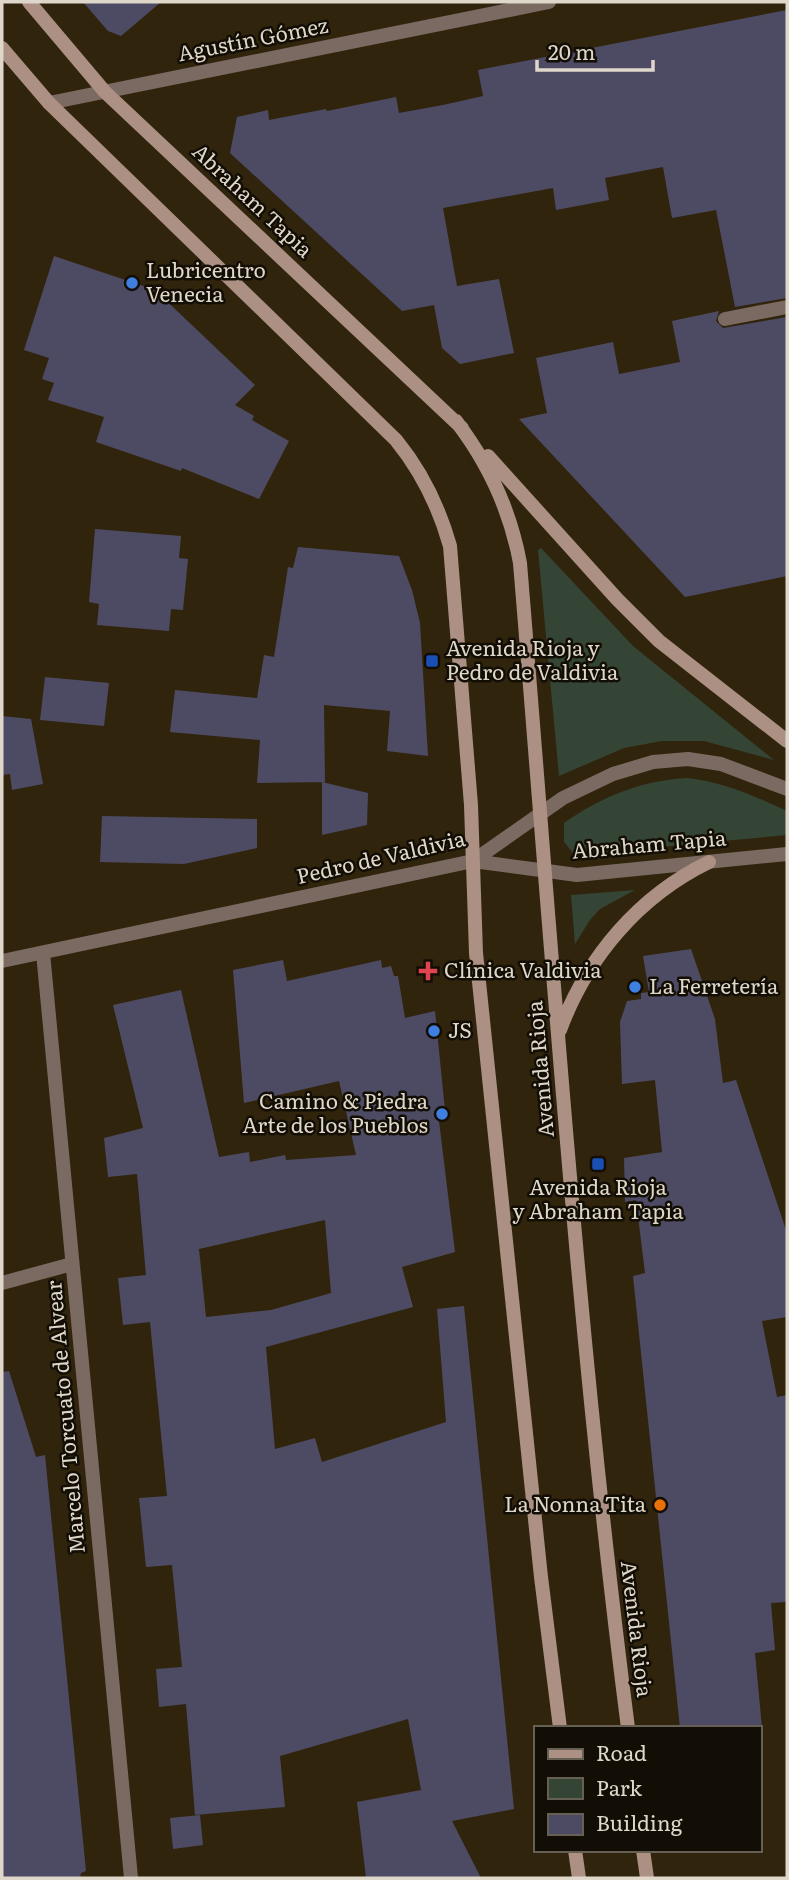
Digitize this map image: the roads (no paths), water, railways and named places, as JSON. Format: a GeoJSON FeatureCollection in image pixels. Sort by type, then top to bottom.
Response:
{"type":"FeatureCollection","features":[{"type":"Feature","properties":{"kind":"main road","name":"Abraham Tapia"},"geometry":{"type":"LineString","coordinates":[[29,2],[105,92],[456,421]]}},
{"type":"Feature","properties":{"kind":"main road"},"geometry":{"type":"LineString","coordinates":[[2,48],[49,103],[396,440],[428,487],[438,507],[450,546],[471,805],[476,953],[541,1577],[560,1726]]}},
{"type":"Feature","properties":{"kind":"main road"},"geometry":{"type":"LineString","coordinates":[[456,421],[581,560],[659,641],[787,741]]}},
{"type":"Feature","properties":{"kind":"main road","name":"Avenida Rioja"},"geometry":{"type":"LineString","coordinates":[[456,421],[482,456],[493,477],[503,499],[517,545],[606,1556],[628,1726]]}},
{"type":"Feature","properties":{"kind":"main road"},"geometry":{"type":"LineString","coordinates":[[559,1035],[578,988],[614,936],[651,899],[709,862]]}},
{"type":"Feature","properties":{"kind":"main road"},"geometry":{"type":"LineString","coordinates":[[575,1852],[579,1878]]}},
{"type":"Feature","properties":{"kind":"main road"},"geometry":{"type":"LineString","coordinates":[[643,1852],[647,1878]]}},
{"type":"Feature","properties":{"kind":"street","name":"Agustín Gómez"},"geometry":{"type":"LineString","coordinates":[[49,103],[549,2]]}},
{"type":"Feature","properties":{"kind":"street"},"geometry":{"type":"LineString","coordinates":[[725,319],[787,307]]}},
{"type":"Feature","properties":{"kind":"street","name":"Pedro de Valdivia"},"geometry":{"type":"LineString","coordinates":[[2,961],[473,861],[563,799],[613,774],[641,765],[688,759],[721,764],[787,789]]}},
{"type":"Feature","properties":{"kind":"street","name":"Abraham Tapia"},"geometry":{"type":"LineString","coordinates":[[473,861],[577,875],[787,854]]}},
{"type":"Feature","properties":{"kind":"street","name":"Marcelo Torcuato de Alvear"},"geometry":{"type":"LineString","coordinates":[[43,953],[131,1878]]}},
{"type":"Feature","properties":{"kind":"street"},"geometry":{"type":"LineString","coordinates":[[2,1283],[72,1264]]}},
{"type":"Feature","properties":{"kind":"place","name":"Lubricentro Venecia"},"geometry":{"type":"Point","coordinates":[132,283]}},
{"type":"Feature","properties":{"kind":"place","name":"Avenida Rioja y Pedro de Valdivia"},"geometry":{"type":"Point","coordinates":[432,661]}},
{"type":"Feature","properties":{"kind":"place","name":"Clínica Valdivia"},"geometry":{"type":"Point","coordinates":[428,971]}},
{"type":"Feature","properties":{"kind":"place","name":"La Ferretería"},"geometry":{"type":"Point","coordinates":[635,987]}},
{"type":"Feature","properties":{"kind":"place","name":"JS"},"geometry":{"type":"Point","coordinates":[434,1031]}},
{"type":"Feature","properties":{"kind":"place","name":"Camino & Piedra Arte de los Pueblos"},"geometry":{"type":"Point","coordinates":[442,1114]}},
{"type":"Feature","properties":{"kind":"place","name":"Avenida Rioja y Abraham Tapia"},"geometry":{"type":"Point","coordinates":[598,1164]}},
{"type":"Feature","properties":{"kind":"place","name":"La Nonna Tita"},"geometry":{"type":"Point","coordinates":[660,1505]}}]}
